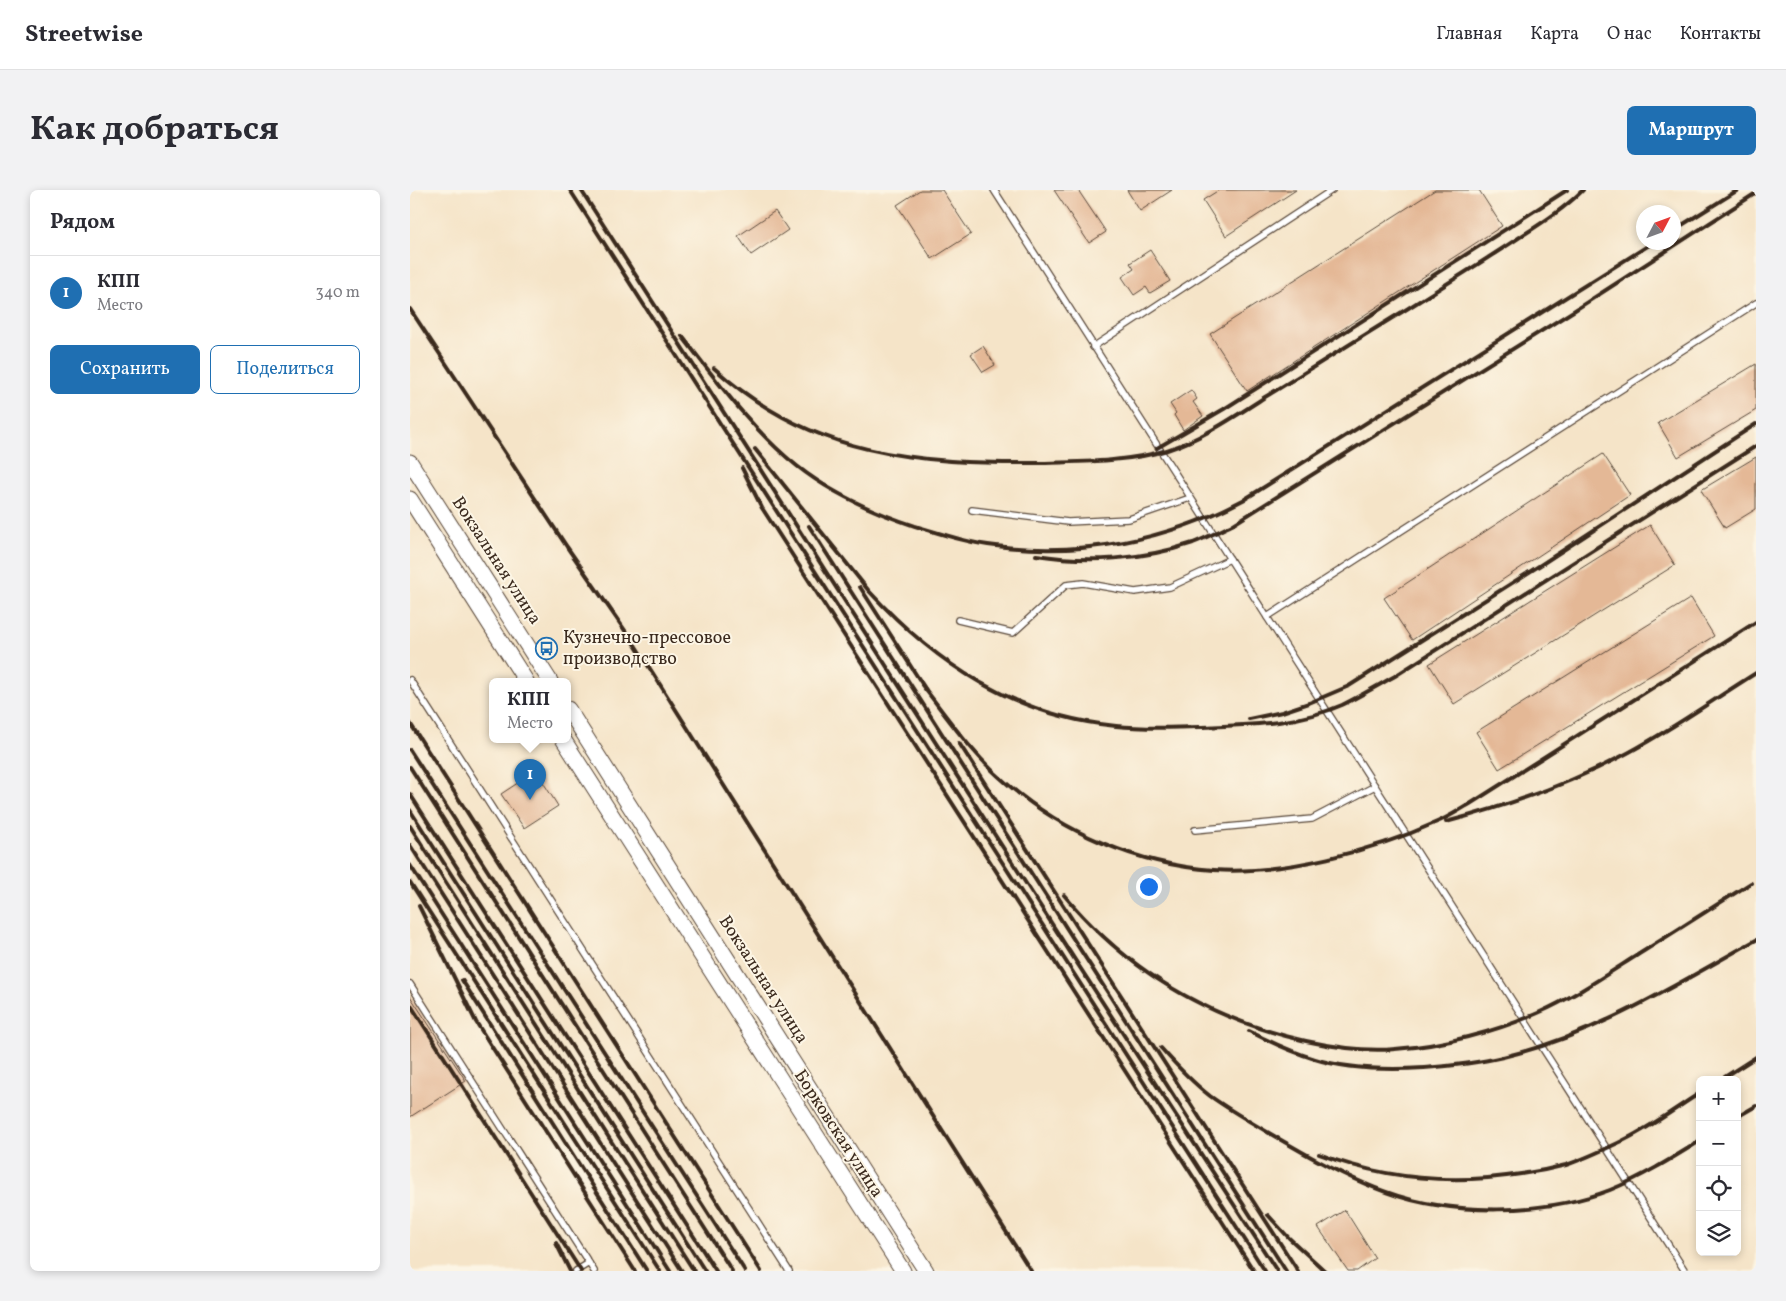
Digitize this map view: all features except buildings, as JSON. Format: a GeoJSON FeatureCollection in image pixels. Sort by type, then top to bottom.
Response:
{"type":"FeatureCollection","features":[{"type":"Feature","properties":{"kind":"main road","name":"Вокзальная улица"},"geometry":{"type":"LineString","coordinates":[[410,462],[548,678]]}},
{"type":"Feature","properties":{"kind":"main road"},"geometry":{"type":"LineString","coordinates":[[410,499],[524,678]]}},
{"type":"Feature","properties":{"kind":"main road","name":"Вокзальная улица"},"geometry":{"type":"LineString","coordinates":[[571,714],[926,1271]]}},
{"type":"Feature","properties":{"kind":"main road","name":"Борковская улица"},"geometry":{"type":"LineString","coordinates":[[566,743],[903,1271]]}},
{"type":"Feature","properties":{"kind":"lane"},"geometry":{"type":"LineString","coordinates":[[994,190],[1686,1271]]}},
{"type":"Feature","properties":{"kind":"lane"},"geometry":{"type":"LineString","coordinates":[[1093,347],[1332,190]]}},
{"type":"Feature","properties":{"kind":"lane"},"geometry":{"type":"LineString","coordinates":[[1267,617],[1756,304]]}},
{"type":"Feature","properties":{"kind":"lane"},"geometry":{"type":"LineString","coordinates":[[972,510],[1068,522],[1129,519],[1190,498]]}},
{"type":"Feature","properties":{"kind":"lane"},"geometry":{"type":"LineString","coordinates":[[958,620],[1012,633],[1066,585],[1083,584],[1135,592],[1170,587],[1230,559]]}},
{"type":"Feature","properties":{"kind":"lane"},"geometry":{"type":"LineString","coordinates":[[410,680],[789,1271]]}},
{"type":"Feature","properties":{"kind":"lane"},"geometry":{"type":"LineString","coordinates":[[1195,830],[1312,819],[1375,786]]}},
{"type":"Feature","properties":{"kind":"lane"},"geometry":{"type":"LineString","coordinates":[[410,984],[594,1271]]}},
{"type":"Feature","properties":{"kind":"lane"},"geometry":{"type":"LineString","coordinates":[[576,1271],[589,1263]]}},
{"type":"Feature","properties":{"kind":"railway"},"geometry":{"type":"LineString","coordinates":[[570,190],[1265,1271]]}},
{"type":"Feature","properties":{"kind":"railway"},"geometry":{"type":"LineString","coordinates":[[581,190],[1277,1271]]}},
{"type":"Feature","properties":{"kind":"railway"},"geometry":{"type":"LineString","coordinates":[[1157,448],[1224,409],[1567,190]]}},
{"type":"Feature","properties":{"kind":"railway"},"geometry":{"type":"LineString","coordinates":[[714,368],[751,397],[788,420],[827,437],[867,449],[908,457],[995,463],[1088,462],[1153,454],[1193,440],[1230,420],[1503,248],[1552,216],[1583,190]]}},
{"type":"Feature","properties":{"kind":"railway"},"geometry":{"type":"LineString","coordinates":[[1681,226],[1738,190]]}},
{"type":"Feature","properties":{"kind":"railway"},"geometry":{"type":"LineString","coordinates":[[1036,555],[1095,559],[1155,553],[1193,543],[1232,525],[1575,310],[1756,193]]}},
{"type":"Feature","properties":{"kind":"railway"},"geometry":{"type":"LineString","coordinates":[[682,336],[765,437],[797,466],[839,494],[884,515],[975,543],[1028,549],[1093,547],[1155,535],[1186,525],[1245,499],[1641,250]]}},
{"type":"Feature","properties":{"kind":"railway"},"geometry":{"type":"LineString","coordinates":[[410,309],[567,547],[635,645],[1031,1271]]}},
{"type":"Feature","properties":{"kind":"railway"},"geometry":{"type":"LineString","coordinates":[[1249,719],[1282,712],[1349,686],[1542,564],[1756,424]]}},
{"type":"Feature","properties":{"kind":"railway"},"geometry":{"type":"LineString","coordinates":[[755,449],[869,591],[895,618],[950,664],[1011,698],[1044,711],[1079,720],[1116,726],[1158,728],[1272,723],[1307,717],[1342,705],[1395,676],[1756,446]]}},
{"type":"Feature","properties":{"kind":"railway"},"geometry":{"type":"LineString","coordinates":[[742,468],[762,508],[1254,1271]]}},
{"type":"Feature","properties":{"kind":"railway"},"geometry":{"type":"LineString","coordinates":[[809,526],[1286,1271]]}},
{"type":"Feature","properties":{"kind":"railway"},"geometry":{"type":"LineString","coordinates":[[860,587],[926,690]]}},
{"type":"Feature","properties":{"kind":"railway"},"geometry":{"type":"LineString","coordinates":[[922,685],[961,735],[993,771],[1027,800],[1076,830],[1102,843],[1130,853],[1186,867],[1240,871],[1269,869],[1357,851],[1413,832],[1446,818],[1756,622]]}},
{"type":"Feature","properties":{"kind":"railway"},"geometry":{"type":"LineString","coordinates":[[1446,822],[1535,794],[1599,767],[1655,738],[1756,673]]}},
{"type":"Feature","properties":{"kind":"railway"},"geometry":{"type":"LineString","coordinates":[[410,723],[761,1271]]}},
{"type":"Feature","properties":{"kind":"railway"},"geometry":{"type":"LineString","coordinates":[[959,743],[1298,1271]]}},
{"type":"Feature","properties":{"kind":"railway"},"geometry":{"type":"LineString","coordinates":[[410,750],[745,1271]]}},
{"type":"Feature","properties":{"kind":"railway"},"geometry":{"type":"LineString","coordinates":[[410,767],[732,1271]]}},
{"type":"Feature","properties":{"kind":"railway"},"geometry":{"type":"LineString","coordinates":[[410,794],[716,1271]]}},
{"type":"Feature","properties":{"kind":"railway"},"geometry":{"type":"LineString","coordinates":[[410,810],[705,1271]]}},
{"type":"Feature","properties":{"kind":"railway"},"geometry":{"type":"LineString","coordinates":[[410,826],[694,1271]]}},
{"type":"Feature","properties":{"kind":"railway"},"geometry":{"type":"LineString","coordinates":[[410,845],[682,1271]]}},
{"type":"Feature","properties":{"kind":"railway"},"geometry":{"type":"LineString","coordinates":[[410,865],[670,1271]]}},
{"type":"Feature","properties":{"kind":"railway"},"geometry":{"type":"LineString","coordinates":[[410,882],[660,1271]]}},
{"type":"Feature","properties":{"kind":"railway"},"geometry":{"type":"LineString","coordinates":[[1064,895],[1115,947],[1173,989],[1204,1005],[1236,1020],[1270,1032],[1328,1045],[1384,1050],[1431,1045],[1468,1037],[1538,1013],[1590,985],[1751,883]]}},
{"type":"Feature","properties":{"kind":"railway"},"geometry":{"type":"LineString","coordinates":[[419,906],[476,1022],[635,1271]]}},
{"type":"Feature","properties":{"kind":"railway"},"geometry":{"type":"LineString","coordinates":[[1249,1031],[1306,1056],[1328,1063],[1355,1067],[1383,1069],[1424,1068],[1483,1061],[1537,1048],[1602,1023],[1633,1008],[1756,940]]}},
{"type":"Feature","properties":{"kind":"railway"},"geometry":{"type":"LineString","coordinates":[[462,980],[647,1271]]}},
{"type":"Feature","properties":{"kind":"railway"},"geometry":{"type":"LineString","coordinates":[[410,1004],[581,1271]]}},
{"type":"Feature","properties":{"kind":"railway"},"geometry":{"type":"LineString","coordinates":[[1161,1048],[1184,1073],[1210,1096],[1300,1151],[1373,1187],[1412,1200],[1439,1205],[1468,1209],[1528,1208],[1584,1198],[1610,1190],[1633,1179],[1696,1143]]}},
{"type":"Feature","properties":{"kind":"railway"},"geometry":{"type":"LineString","coordinates":[[1726,1076],[1756,1057]]}},
{"type":"Feature","properties":{"kind":"railway"},"geometry":{"type":"LineString","coordinates":[[1319,1154],[1368,1169],[1418,1178],[1469,1179],[1532,1172],[1566,1165],[1586,1158],[1629,1138],[1696,1096]]}},
{"type":"Feature","properties":{"kind":"railway"},"geometry":{"type":"LineString","coordinates":[[1741,1115],[1756,1106]]}},
{"type":"Feature","properties":{"kind":"railway"},"geometry":{"type":"LineString","coordinates":[[1268,1215],[1289,1238],[1325,1271]]}},
{"type":"Feature","properties":{"kind":"railway"},"geometry":{"type":"LineString","coordinates":[[556,1243],[570,1271]]}},
{"type":"Feature","properties":{"kind":"place","name":"Кузнечно-прессовое производство"},"geometry":{"type":"Point","coordinates":[547,648]}},
{"type":"Feature","properties":{"kind":"place","name":"КПП"},"geometry":{"type":"Point","coordinates":[530,800]}}]}
